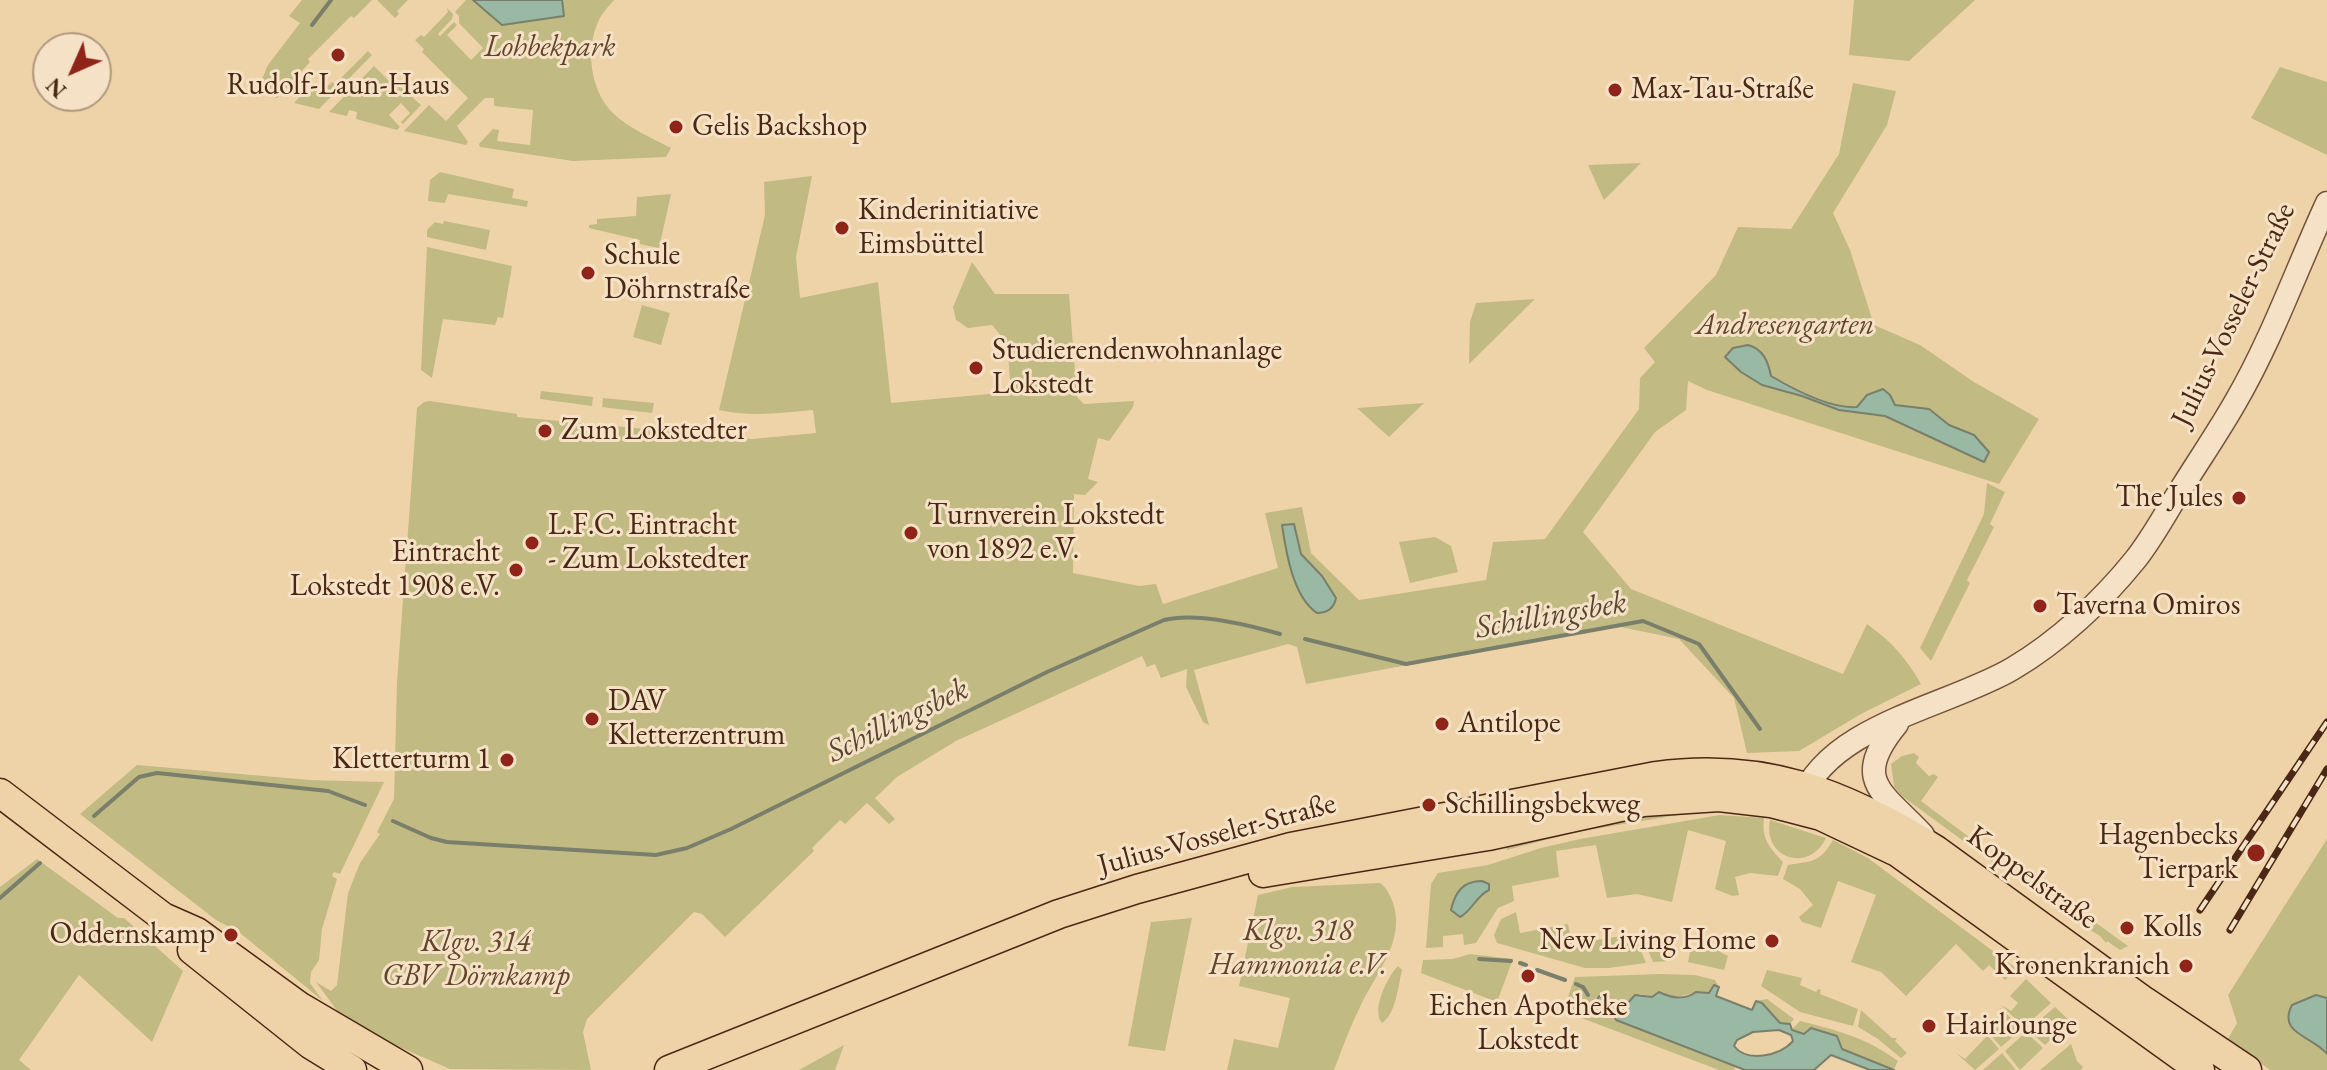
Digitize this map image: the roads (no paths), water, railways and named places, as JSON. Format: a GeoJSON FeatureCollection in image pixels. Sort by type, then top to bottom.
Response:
{"type":"FeatureCollection","features":[{"type":"Feature","properties":{"kind":"main road","name":"Julius-Vosseler-Straße"},"geometry":{"type":"LineString","coordinates":[[669,1070],[1059,914],[1276,851],[1682,772],[1746,773],[1802,798]]}},
{"type":"Feature","properties":{"kind":"main road"},"geometry":{"type":"LineString","coordinates":[[0,793],[163,917],[197,932],[299,1006],[408,1070]]}},
{"type":"Feature","properties":{"kind":"main road","name":"Julius-Vosseler-Straße"},"geometry":{"type":"LineString","coordinates":[[718,1070],[1066,932],[1248,876],[1515,831],[1643,802],[1719,797],[1757,800],[1802,798]]}},
{"type":"Feature","properties":{"kind":"main road","name":"Koppelstraße"},"geometry":{"type":"LineString","coordinates":[[1802,798],[1866,811],[1902,829],[2247,1070]]}},
{"type":"Feature","properties":{"kind":"main road","name":"Koppelstraße"},"geometry":{"type":"LineString","coordinates":[[1802,798],[1897,852],[2200,1070]]}},
{"type":"Feature","properties":{"kind":"main road"},"geometry":{"type":"LineString","coordinates":[[163,917],[186,946],[310,1044],[352,1070]]}},
{"type":"Feature","properties":{"kind":"street","name":"Julius-Vosseler-Straße"},"geometry":{"type":"LineString","coordinates":[[1802,798],[1818,770],[1850,745],[1903,717],[2012,669],[2048,644],[2081,616],[2137,558],[2237,401],[2327,203]]}},
{"type":"Feature","properties":{"kind":"street"},"geometry":{"type":"LineString","coordinates":[[1903,717],[1881,743],[1876,755],[1875,782],[1884,798],[1936,850]]}},
{"type":"Feature","properties":{"kind":"waterway"},"geometry":{"type":"LineString","coordinates":[[312,25],[331,0]]}},
{"type":"Feature","properties":{"kind":"waterway","name":"Schillingsbek"},"geometry":{"type":"LineString","coordinates":[[393,821],[447,842],[656,855],[687,848],[731,829],[1047,672],[1164,620],[1207,619],[1280,634]]}},
{"type":"Feature","properties":{"kind":"waterway","name":"Schillingsbek"},"geometry":{"type":"LineString","coordinates":[[1305,639],[1406,664],[1643,621],[1699,644],[1760,729]]}},
{"type":"Feature","properties":{"kind":"waterway","name":"Schillingsbek"},"geometry":{"type":"LineString","coordinates":[[94,816],[139,777],[157,773],[328,791],[365,805]]}},
{"type":"Feature","properties":{"kind":"waterway","name":"Schillingsbek"},"geometry":{"type":"LineString","coordinates":[[0,898],[40,863]]}},
{"type":"Feature","properties":{"kind":"waterway"},"geometry":{"type":"LineString","coordinates":[[1479,959],[1511,961]]}},
{"type":"Feature","properties":{"kind":"waterway"},"geometry":{"type":"LineString","coordinates":[[1520,963],[1526,965]]}},
{"type":"Feature","properties":{"kind":"waterway"},"geometry":{"type":"LineString","coordinates":[[1537,970],[1565,980]]}},
{"type":"Feature","properties":{"kind":"waterway"},"geometry":{"type":"LineString","coordinates":[[1576,984],[1583,987],[1588,995]]}},
{"type":"Feature","properties":{"kind":"railway"},"geometry":{"type":"LineString","coordinates":[[2200,910],[2327,722]]}},
{"type":"Feature","properties":{"kind":"railway"},"geometry":{"type":"LineString","coordinates":[[2230,930],[2327,769]]}},
{"type":"Feature","properties":{"kind":"place","name":"Rudolf-Laun-Haus"},"geometry":{"type":"Point","coordinates":[338,55]}},
{"type":"Feature","properties":{"kind":"place","name":"Max-Tau-Straße"},"geometry":{"type":"Point","coordinates":[1615,90]}},
{"type":"Feature","properties":{"kind":"place","name":"Gelis Backshop"},"geometry":{"type":"Point","coordinates":[676,127]}},
{"type":"Feature","properties":{"kind":"place","name":"Kinderinitiative Eimsbüttel"},"geometry":{"type":"Point","coordinates":[842,228]}},
{"type":"Feature","properties":{"kind":"place","name":"Schule Döhrnstraße"},"geometry":{"type":"Point","coordinates":[588,273]}},
{"type":"Feature","properties":{"kind":"place","name":"Studierendenwohnanlage Lokstedt"},"geometry":{"type":"Point","coordinates":[976,368]}},
{"type":"Feature","properties":{"kind":"place","name":"Zum Lokstedter"},"geometry":{"type":"Point","coordinates":[545,431]}},
{"type":"Feature","properties":{"kind":"place","name":"The Jules"},"geometry":{"type":"Point","coordinates":[2239,498]}},
{"type":"Feature","properties":{"kind":"place","name":"Turnverein Lokstedt von 1892 e.V."},"geometry":{"type":"Point","coordinates":[911,533]}},
{"type":"Feature","properties":{"kind":"place","name":"L.F.C. Eintracht - Zum Lokstedter"},"geometry":{"type":"Point","coordinates":[532,543]}},
{"type":"Feature","properties":{"kind":"place","name":"Eintracht Lokstedt 1908 e.V."},"geometry":{"type":"Point","coordinates":[516,570]}},
{"type":"Feature","properties":{"kind":"place","name":"Taverna Omiros"},"geometry":{"type":"Point","coordinates":[2040,606]}},
{"type":"Feature","properties":{"kind":"place","name":"DAV Kletterzentrum"},"geometry":{"type":"Point","coordinates":[592,719]}},
{"type":"Feature","properties":{"kind":"place","name":"Antilope"},"geometry":{"type":"Point","coordinates":[1442,724]}},
{"type":"Feature","properties":{"kind":"place","name":"Kletterturm 1"},"geometry":{"type":"Point","coordinates":[507,760]}},
{"type":"Feature","properties":{"kind":"place","name":"Schillingsbekweg"},"geometry":{"type":"Point","coordinates":[1429,805]}},
{"type":"Feature","properties":{"kind":"place","name":"Hagenbecks Tierpark"},"geometry":{"type":"Point","coordinates":[2256,853]}},
{"type":"Feature","properties":{"kind":"place","name":"Kolls"},"geometry":{"type":"Point","coordinates":[2127,928]}},
{"type":"Feature","properties":{"kind":"place","name":"Oddernskamp"},"geometry":{"type":"Point","coordinates":[231,935]}},
{"type":"Feature","properties":{"kind":"place","name":"New Living Home"},"geometry":{"type":"Point","coordinates":[1772,941]}},
{"type":"Feature","properties":{"kind":"place","name":"Kronenkranich"},"geometry":{"type":"Point","coordinates":[2186,966]}},
{"type":"Feature","properties":{"kind":"place","name":"Eichen Apotheke Lokstedt"},"geometry":{"type":"Point","coordinates":[1528,976]}},
{"type":"Feature","properties":{"kind":"place","name":"Hairlounge"},"geometry":{"type":"Point","coordinates":[1929,1026]}},
{"type":"Feature","properties":{"kind":"park label","name":"Lohbekpark"},"geometry":{"type":"Point","coordinates":[550,48]}},
{"type":"Feature","properties":{"kind":"park label","name":"Andresengarten"},"geometry":{"type":"Point","coordinates":[1785,326]}},
{"type":"Feature","properties":{"kind":"park label","name":"Klgv. 318 Hammonia e.V."},"geometry":{"type":"Point","coordinates":[1298,949]}},
{"type":"Feature","properties":{"kind":"park label","name":"Klgv. 314 GBV Dörnkamp"},"geometry":{"type":"Point","coordinates":[476,960]}}]}
